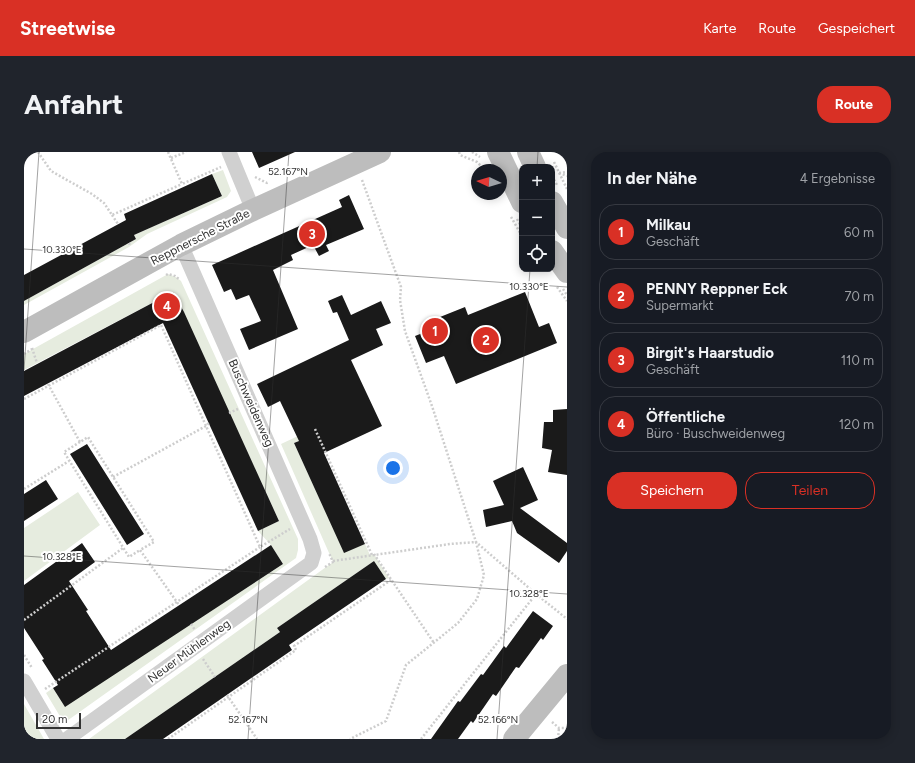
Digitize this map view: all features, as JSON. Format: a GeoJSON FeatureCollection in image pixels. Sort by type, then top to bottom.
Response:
{"type":"FeatureCollection","features":[{"type":"Feature","properties":{"kind":"street"},"geometry":{"type":"LineString","coordinates":[[229,152],[253,210]]}},
{"type":"Feature","properties":{"kind":"street","name":"Reppnersche Straße"},"geometry":{"type":"LineString","coordinates":[[32,339],[181,245],[253,210],[380,152]]}},
{"type":"Feature","properties":{"kind":"street"},"geometry":{"type":"LineString","coordinates":[[498,152],[521,200]]}},
{"type":"Feature","properties":{"kind":"street"},"geometry":{"type":"LineString","coordinates":[[528,152],[534,164]]}},
{"type":"Feature","properties":{"kind":"street"},"geometry":{"type":"LineString","coordinates":[[555,207],[567,228]]}},
{"type":"Feature","properties":{"kind":"street","name":"Buschweidenweg"},"geometry":{"type":"LineString","coordinates":[[181,245],[310,539],[316,567]]}},
{"type":"Feature","properties":{"kind":"street"},"geometry":{"type":"LineString","coordinates":[[555,255],[567,272]]}},
{"type":"Feature","properties":{"kind":"street","name":"Neuer Mühlenweg"},"geometry":{"type":"LineString","coordinates":[[67,739],[316,567]]}},
{"type":"Feature","properties":{"kind":"street"},"geometry":{"type":"LineString","coordinates":[[514,739],[567,675]]}},
{"type":"Feature","properties":{"kind":"street"},"geometry":{"type":"LineString","coordinates":[[29,676],[58,739]]}},
{"type":"Feature","properties":{"kind":"path"},"geometry":{"type":"LineString","coordinates":[[38,152],[51,171],[92,194],[104,203],[118,224]]}},
{"type":"Feature","properties":{"kind":"path"},"geometry":{"type":"LineString","coordinates":[[168,152],[182,184]]}},
{"type":"Feature","properties":{"kind":"path"},"geometry":{"type":"LineString","coordinates":[[171,158],[186,152]]}},
{"type":"Feature","properties":{"kind":"path"},"geometry":{"type":"LineString","coordinates":[[459,152],[460,155],[479,164]]}},
{"type":"Feature","properties":{"kind":"path"},"geometry":{"type":"LineString","coordinates":[[350,739],[386,721],[406,665],[458,623],[477,600],[484,575],[476,542],[432,406],[405,331],[400,300],[401,287],[356,163]]}},
{"type":"Feature","properties":{"kind":"path"},"geometry":{"type":"LineString","coordinates":[[112,215],[221,167]]}},
{"type":"Feature","properties":{"kind":"path"},"geometry":{"type":"LineString","coordinates":[[558,173],[567,172]]}},
{"type":"Feature","properties":{"kind":"path"},"geometry":{"type":"LineString","coordinates":[[558,173],[567,176]]}},
{"type":"Feature","properties":{"kind":"path"},"geometry":{"type":"LineString","coordinates":[[558,173],[567,188]]}},
{"type":"Feature","properties":{"kind":"path"},"geometry":{"type":"LineString","coordinates":[[254,176],[267,182],[274,180]]}},
{"type":"Feature","properties":{"kind":"path"},"geometry":{"type":"LineString","coordinates":[[161,278],[168,274],[175,276],[181,281]]}},
{"type":"Feature","properties":{"kind":"path"},"geometry":{"type":"LineString","coordinates":[[24,400],[48,385],[162,325],[260,547]]}},
{"type":"Feature","properties":{"kind":"path"},"geometry":{"type":"LineString","coordinates":[[24,354],[32,339]]}},
{"type":"Feature","properties":{"kind":"path"},"geometry":{"type":"LineString","coordinates":[[48,385],[80,442]]}},
{"type":"Feature","properties":{"kind":"path"},"geometry":{"type":"LineString","coordinates":[[229,413],[238,409],[242,416]]}},
{"type":"Feature","properties":{"kind":"path"},"geometry":{"type":"LineString","coordinates":[[113,477],[209,423]]}},
{"type":"Feature","properties":{"kind":"path"},"geometry":{"type":"LineString","coordinates":[[315,429],[373,554],[434,643]]}},
{"type":"Feature","properties":{"kind":"path"},"geometry":{"type":"LineString","coordinates":[[88,437],[154,542],[129,557],[64,452],[80,442],[88,437]]}},
{"type":"Feature","properties":{"kind":"path"},"geometry":{"type":"LineString","coordinates":[[24,489],[69,461]]}},
{"type":"Feature","properties":{"kind":"path"},"geometry":{"type":"LineString","coordinates":[[40,683],[45,691],[260,547],[293,527]]}},
{"type":"Feature","properties":{"kind":"path"},"geometry":{"type":"LineString","coordinates":[[316,567],[333,561],[373,554],[476,542],[567,619]]}},
{"type":"Feature","properties":{"kind":"path"},"geometry":{"type":"LineString","coordinates":[[326,546],[333,561]]}},
{"type":"Feature","properties":{"kind":"path"},"geometry":{"type":"LineString","coordinates":[[24,620],[123,548]]}},
{"type":"Feature","properties":{"kind":"path"},"geometry":{"type":"LineString","coordinates":[[140,550],[177,604]]}},
{"type":"Feature","properties":{"kind":"path"},"geometry":{"type":"LineString","coordinates":[[168,739],[227,696],[296,650],[294,646],[391,580]]}},
{"type":"Feature","properties":{"kind":"path"},"geometry":{"type":"LineString","coordinates":[[421,739],[536,594]]}},
{"type":"Feature","properties":{"kind":"path"},"geometry":{"type":"LineString","coordinates":[[191,624],[195,630]]}},
{"type":"Feature","properties":{"kind":"path"},"geometry":{"type":"LineString","coordinates":[[189,634],[201,626]]}},
{"type":"Feature","properties":{"kind":"path"},"geometry":{"type":"LineString","coordinates":[[24,655],[29,676]]}},
{"type":"Feature","properties":{"kind":"path"},"geometry":{"type":"LineString","coordinates":[[201,657],[215,677]]}},
{"type":"Feature","properties":{"kind":"path"},"geometry":{"type":"LineString","coordinates":[[227,696],[257,739]]}},
{"type":"Feature","properties":{"kind":"path"},"geometry":{"type":"LineString","coordinates":[[558,739],[559,728]]}},
{"type":"Feature","properties":{"kind":"shaded area"},"geometry":{"type":"Polygon","coordinates":[[[223,170],[231,191],[227,197],[147,234],[129,247],[24,305],[24,301],[136,239],[134,235],[222,196],[212,174],[223,170]]]}},
{"type":"Feature","properties":{"kind":"shaded area"},"geometry":{"type":"Polygon","coordinates":[[[168,274],[181,281],[298,539],[298,550],[296,558],[64,723],[46,693],[53,688],[65,706],[283,564],[271,545],[258,531],[279,521],[173,292],[24,370],[24,354],[168,274]]]}},
{"type":"Feature","properties":{"kind":"shaded area"},"geometry":{"type":"Polygon","coordinates":[[[313,429],[315,434],[294,443],[344,552],[365,544],[370,555],[374,554],[389,578],[386,579],[374,561],[277,628],[280,632],[125,739],[89,739],[333,562],[281,444],[313,429]]]}},
{"type":"Feature","properties":{"kind":"shaded area"},"geometry":{"type":"Polygon","coordinates":[[[78,492],[100,525],[24,581],[24,528],[78,492]]]}},
{"type":"Feature","properties":{"kind":"shaded area"},"geometry":{"type":"Polygon","coordinates":[[[24,704],[44,739],[24,739],[28,736],[24,728],[24,704]]]}},
{"type":"Feature","properties":{"kind":"building"},"geometry":{"type":"Polygon","coordinates":[[[252,152],[295,152],[259,168],[252,152]]]}},
{"type":"Feature","properties":{"kind":"building"},"geometry":{"type":"Polygon","coordinates":[[[212,174],[222,196],[134,235],[136,239],[24,301],[24,275],[126,220],[124,214],[212,174]]]}},
{"type":"Feature","properties":{"kind":"building"},"geometry":{"type":"Polygon","coordinates":[[[349,195],[364,229],[326,245],[329,251],[319,256],[313,245],[291,255],[293,260],[273,270],[298,329],[249,350],[240,329],[261,321],[249,295],[236,300],[231,289],[224,292],[212,265],[342,207],[339,200],[349,195]]]}},
{"type":"Feature","properties":{"kind":"building"},"geometry":{"type":"Polygon","coordinates":[[[173,292],[184,312],[279,521],[258,531],[163,323],[24,396],[24,371],[173,292]]]}},
{"type":"Feature","properties":{"kind":"building"},"geometry":{"type":"Polygon","coordinates":[[[525,292],[539,327],[549,323],[557,343],[456,384],[444,356],[426,363],[415,336],[433,329],[430,321],[465,307],[468,315],[525,292]]]}},
{"type":"Feature","properties":{"kind":"building"},"geometry":{"type":"Polygon","coordinates":[[[342,295],[351,315],[381,301],[391,323],[376,329],[383,345],[351,360],[382,426],[324,453],[365,544],[344,553],[294,443],[299,441],[280,401],[268,407],[257,384],[349,340],[337,312],[333,313],[328,301],[342,295]]]}},
{"type":"Feature","properties":{"kind":"building"},"geometry":{"type":"Polygon","coordinates":[[[567,409],[567,475],[548,472],[552,450],[542,448],[544,422],[553,422],[553,410],[567,409]]]}},
{"type":"Feature","properties":{"kind":"building"},"geometry":{"type":"Polygon","coordinates":[[[87,444],[144,534],[127,545],[70,454],[87,444]]]}},
{"type":"Feature","properties":{"kind":"building"},"geometry":{"type":"Polygon","coordinates":[[[523,467],[538,500],[520,508],[567,543],[567,551],[559,563],[517,533],[512,521],[486,527],[483,510],[504,505],[493,481],[523,467]]]}},
{"type":"Feature","properties":{"kind":"building"},"geometry":{"type":"Polygon","coordinates":[[[46,480],[58,499],[24,521],[24,494],[46,480]]]}},
{"type":"Feature","properties":{"kind":"building"},"geometry":{"type":"Polygon","coordinates":[[[82,543],[95,562],[69,581],[111,650],[271,545],[283,564],[65,707],[53,688],[58,685],[42,660],[44,659],[24,628],[24,585],[82,543]]]}},
{"type":"Feature","properties":{"kind":"building"},"geometry":{"type":"Polygon","coordinates":[[[374,561],[386,579],[289,645],[292,650],[163,739],[125,739],[280,632],[277,628],[374,561]]]}},
{"type":"Feature","properties":{"kind":"building"},"geometry":{"type":"Polygon","coordinates":[[[533,611],[553,626],[543,640],[541,638],[519,668],[516,667],[496,696],[493,694],[473,723],[471,721],[458,739],[431,739],[458,701],[460,702],[481,674],[483,675],[504,646],[506,648],[533,611]]]}},
{"type":"Feature","properties":{"kind":"place","name":"Birgit's Haarstudio"},"geometry":{"type":"Point","coordinates":[312,234]}},
{"type":"Feature","properties":{"kind":"place","name":"Öffentliche"},"geometry":{"type":"Point","coordinates":[167,306]}},
{"type":"Feature","properties":{"kind":"place","name":"Milkau"},"geometry":{"type":"Point","coordinates":[435,331]}},
{"type":"Feature","properties":{"kind":"place","name":"PENNY Reppner Eck"},"geometry":{"type":"Point","coordinates":[486,340]}}]}
